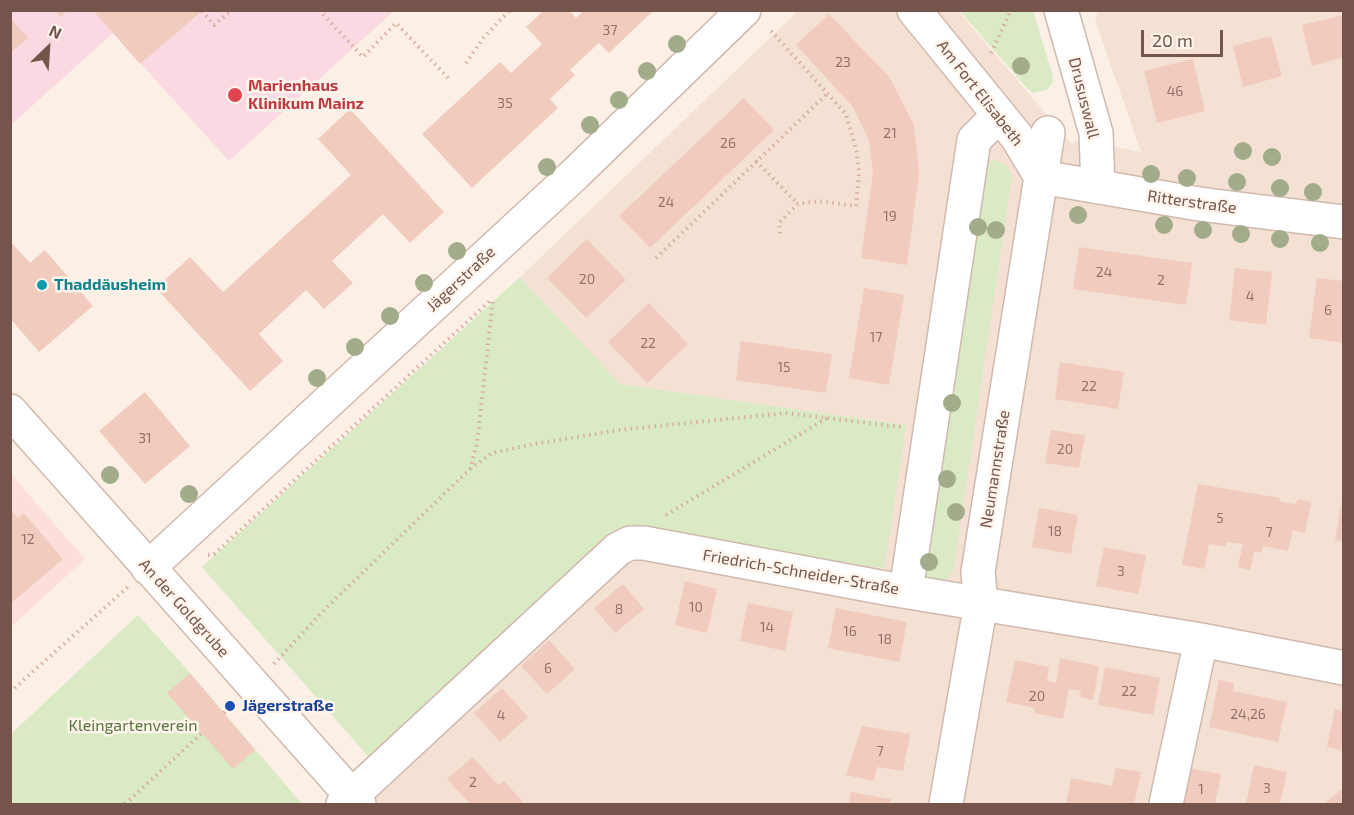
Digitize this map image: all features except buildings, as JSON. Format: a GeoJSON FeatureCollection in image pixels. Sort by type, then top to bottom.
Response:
{"type":"FeatureCollection","features":[{"type":"Feature","properties":{"kind":"street","name":"Jägerstraße"},"geometry":{"type":"LineString","coordinates":[[139,577],[575,174],[744,10]]}},
{"type":"Feature","properties":{"kind":"street","name":"Am Fort Elisabeth"},"geometry":{"type":"LineString","coordinates":[[914,10],[1017,137],[1041,177]]}},
{"type":"Feature","properties":{"kind":"street","name":"Drususwall"},"geometry":{"type":"LineString","coordinates":[[1061,10],[1096,133],[1098,187]]}},
{"type":"Feature","properties":{"kind":"street"},"geometry":{"type":"LineString","coordinates":[[906,591],[974,140],[999,115]]}},
{"type":"Feature","properties":{"kind":"street","name":"Neumannstraße"},"geometry":{"type":"LineString","coordinates":[[946,804],[981,603],[978,572],[1048,133]]}},
{"type":"Feature","properties":{"kind":"street","name":"Ritterstraße"},"geometry":{"type":"LineString","coordinates":[[1041,177],[1199,204],[1344,222]]}},
{"type":"Feature","properties":{"kind":"street","name":"An der Goldgrube"},"geometry":{"type":"LineString","coordinates":[[10,411],[139,577],[351,802]]}},
{"type":"Feature","properties":{"kind":"street"},"geometry":{"type":"LineString","coordinates":[[351,802],[618,549],[630,543]]}},
{"type":"Feature","properties":{"kind":"street","name":"Friedrich-Schneider-Straße"},"geometry":{"type":"LineString","coordinates":[[630,543],[644,543],[906,591],[1201,640],[1344,668]]}},
{"type":"Feature","properties":{"kind":"street"},"geometry":{"type":"LineString","coordinates":[[1166,804],[1201,640]]}},
{"type":"Feature","properties":{"kind":"path"},"geometry":{"type":"LineString","coordinates":[[202,11],[214,25],[232,10]]}},
{"type":"Feature","properties":{"kind":"path"},"geometry":{"type":"LineString","coordinates":[[319,10],[363,57],[396,23],[448,78]]}},
{"type":"Feature","properties":{"kind":"path"},"geometry":{"type":"LineString","coordinates":[[466,63],[484,37],[510,10]]}},
{"type":"Feature","properties":{"kind":"path"},"geometry":{"type":"LineString","coordinates":[[991,53],[1011,10]]}},
{"type":"Feature","properties":{"kind":"path"},"geometry":{"type":"LineString","coordinates":[[771,31],[829,92],[846,114],[853,133],[859,174],[856,206],[819,201],[798,204],[779,223],[780,234]]}},
{"type":"Feature","properties":{"kind":"path"},"geometry":{"type":"LineString","coordinates":[[656,258],[829,92]]}},
{"type":"Feature","properties":{"kind":"path"},"geometry":{"type":"LineString","coordinates":[[756,161],[798,204]]}},
{"type":"Feature","properties":{"kind":"path"},"geometry":{"type":"LineString","coordinates":[[201,557],[214,554],[493,299],[477,444],[470,469]]}},
{"type":"Feature","properties":{"kind":"path"},"geometry":{"type":"LineString","coordinates":[[274,664],[324,610],[470,469],[492,453],[619,430],[785,413],[929,430]]}},
{"type":"Feature","properties":{"kind":"path"},"geometry":{"type":"LineString","coordinates":[[630,543],[678,506],[828,418]]}},
{"type":"Feature","properties":{"kind":"path"},"geometry":{"type":"LineString","coordinates":[[10,692],[139,577]]}},
{"type":"Feature","properties":{"kind":"path"},"geometry":{"type":"LineString","coordinates":[[224,712],[230,706]]}},
{"type":"Feature","properties":{"kind":"path"},"geometry":{"type":"LineString","coordinates":[[125,804],[202,733]]}},
{"type":"Feature","properties":{"kind":"shaded area","name":"Marienhaus Klinikum Mainz"},"geometry":{"type":"Polygon","coordinates":[[[11,11],[394,11],[229,161],[113,33],[11,125],[11,11]]]}},
{"type":"Feature","properties":{"kind":"shaded area"},"geometry":{"type":"Polygon","coordinates":[[[798,11],[958,11],[1072,144],[1079,140],[1141,152],[1095,20],[1098,11],[1343,11],[1343,804],[351,804],[607,544],[906,425],[620,384],[520,277],[798,11]]]}},
{"type":"Feature","properties":{"kind":"shaded area"},"geometry":{"type":"Polygon","coordinates":[[[10,473],[85,559],[11,627],[10,627],[10,473]]]}},
{"type":"Feature","properties":{"kind":"green space"},"geometry":{"type":"Polygon","coordinates":[[[960,11],[1033,11],[1052,73],[1053,82],[1047,90],[1033,93],[1026,87],[960,11]]]}},
{"type":"Feature","properties":{"kind":"green space"},"geometry":{"type":"Polygon","coordinates":[[[995,160],[1007,166],[1012,176],[953,571],[941,584],[925,581],[918,565],[984,163],[995,160]]]}},
{"type":"Feature","properties":{"kind":"green space"},"geometry":{"type":"Polygon","coordinates":[[[520,277],[620,384],[906,425],[884,568],[647,531],[372,761],[202,567],[520,277]]]}},
{"type":"Feature","properties":{"kind":"green space","name":"Kleingartenverein"},"geometry":{"type":"Polygon","coordinates":[[[138,615],[302,804],[11,804],[11,734],[138,615]]]}},
{"type":"Feature","properties":{"kind":"place","name":"Marienhaus Klinikum Mainz"},"geometry":{"type":"Point","coordinates":[235,95]}},
{"type":"Feature","properties":{"kind":"place","name":"Thaddäusheim"},"geometry":{"type":"Point","coordinates":[42,285]}},
{"type":"Feature","properties":{"kind":"place","name":"Jägerstraße"},"geometry":{"type":"Point","coordinates":[230,706]}}]}
